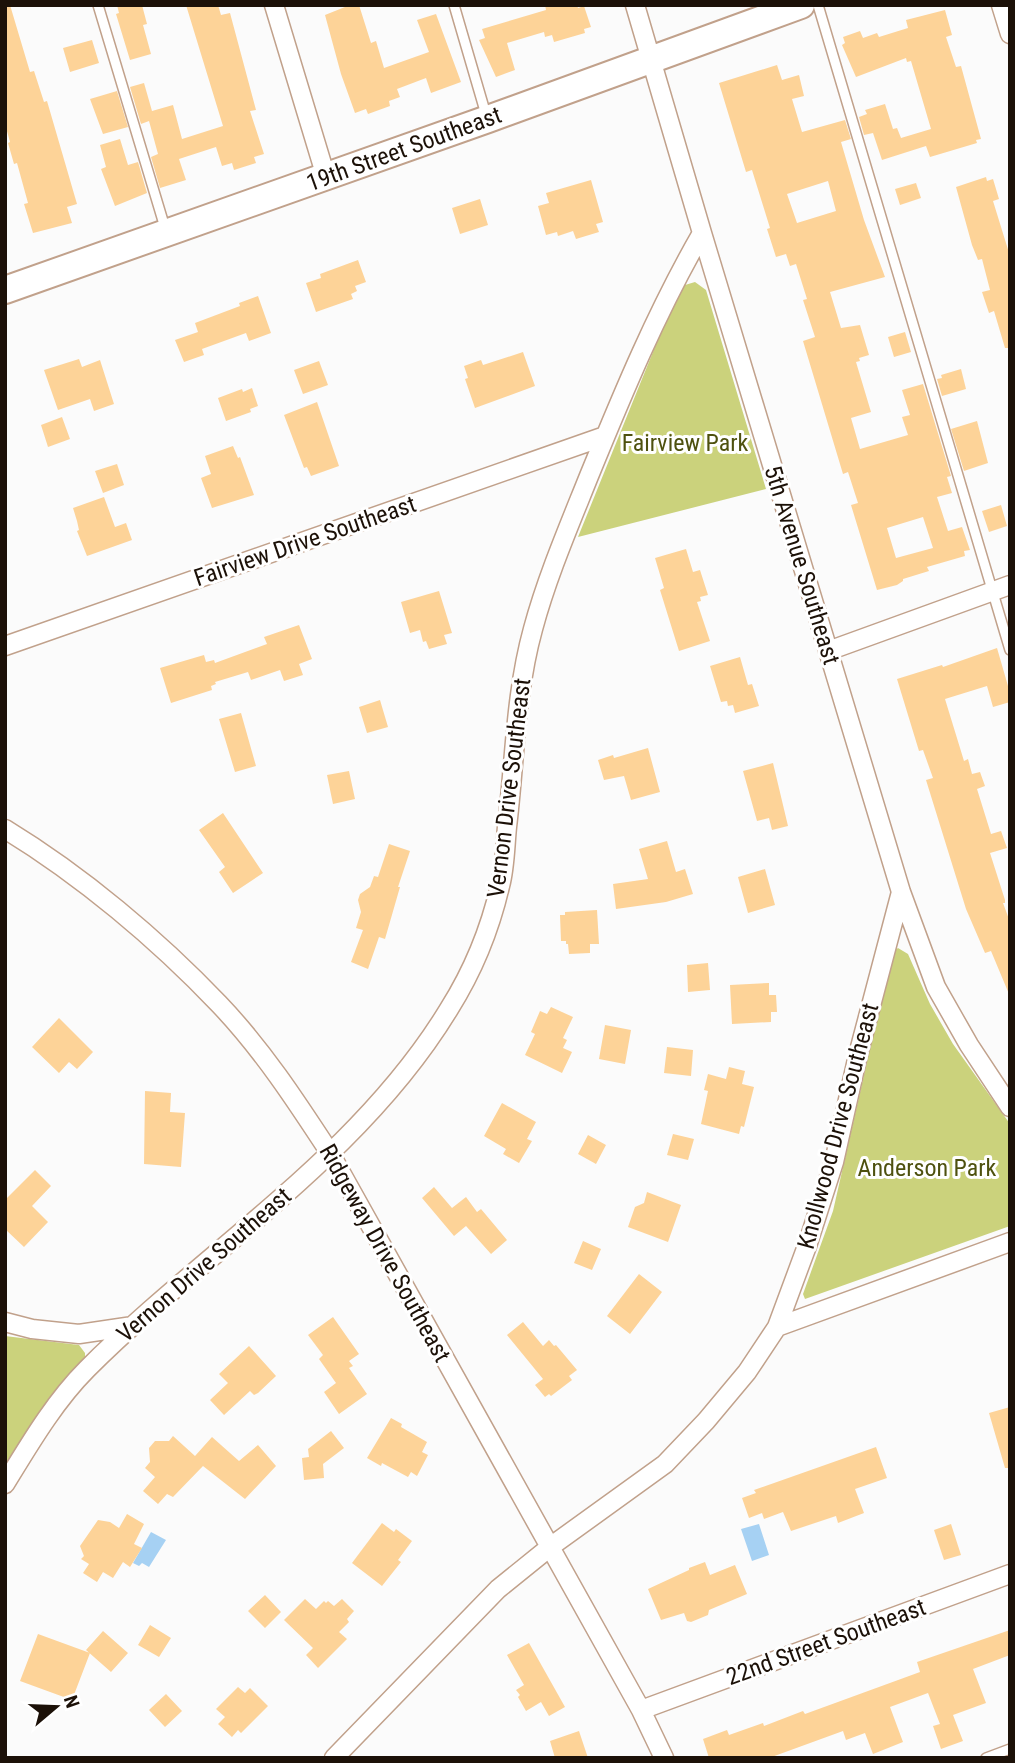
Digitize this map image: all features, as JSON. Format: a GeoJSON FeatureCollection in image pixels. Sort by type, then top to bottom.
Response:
{"type":"FeatureCollection","features":[{"type":"Feature","properties":{"kind":"main road","name":"19th Street Southeast"},"geometry":{"type":"LineString","coordinates":[[5,290],[488,120],[801,5]]}},
{"type":"Feature","properties":{"kind":"street"},"geometry":{"type":"LineString","coordinates":[[274,5],[326,177]]}},
{"type":"Feature","properties":{"kind":"street","name":"5th Avenue Southeast"},"geometry":{"type":"LineString","coordinates":[[635,5],[901,892],[936,987],[969,1045],[1010,1107]]}},
{"type":"Feature","properties":{"kind":"street"},"geometry":{"type":"LineString","coordinates":[[1001,5],[1010,34]]}},
{"type":"Feature","properties":{"kind":"street","name":"Vernon Drive Southeast"},"geometry":{"type":"LineString","coordinates":[[5,1484],[45,1422],[84,1372],[330,1153],[376,1106],[449,1010],[481,949],[501,884],[511,798],[516,710],[533,629],[562,543],[605,436],[669,291],[702,233]]}},
{"type":"Feature","properties":{"kind":"street","name":"Fairview Drive Southeast"},"geometry":{"type":"LineString","coordinates":[[5,646],[605,436]]}},
{"type":"Feature","properties":{"kind":"street"},"geometry":{"type":"LineString","coordinates":[[828,651],[1010,585]]}},
{"type":"Feature","properties":{"kind":"street","name":"Ridgeway Drive Southeast"},"geometry":{"type":"LineString","coordinates":[[5,829],[54,858],[152,941],[220,1004],[282,1080],[330,1153],[641,1710],[664,1758]]}},
{"type":"Feature","properties":{"kind":"street","name":"Knollwood Drive Southeast"},"geometry":{"type":"LineString","coordinates":[[334,1758],[498,1589],[550,1547],[665,1464],[706,1422],[777,1327],[834,1162],[858,1055],[901,892]]}},
{"type":"Feature","properties":{"kind":"street"},"geometry":{"type":"LineString","coordinates":[[777,1327],[1010,1242]]}},
{"type":"Feature","properties":{"kind":"street"},"geometry":{"type":"LineString","coordinates":[[5,1322],[32,1329],[79,1335],[133,1326]]}},
{"type":"Feature","properties":{"kind":"street","name":"22nd Street Southeast"},"geometry":{"type":"LineString","coordinates":[[641,1710],[1010,1574]]}},
{"type":"Feature","properties":{"kind":"lane"},"geometry":{"type":"LineString","coordinates":[[98,5],[166,233]]}},
{"type":"Feature","properties":{"kind":"lane"},"geometry":{"type":"LineString","coordinates":[[454,5],[488,120]]}},
{"type":"Feature","properties":{"kind":"lane"},"geometry":{"type":"LineString","coordinates":[[818,5],[1010,650]]}},
{"type":"Feature","properties":{"kind":"lane"},"geometry":{"type":"LineString","coordinates":[[986,1758],[1010,1749]]}},
{"type":"Feature","properties":{"kind":"green space","name":"Fairview Park"},"geometry":{"type":"Polygon","coordinates":[[[695,282],[706,290],[766,489],[578,537],[674,300],[685,285],[695,282]]]}},
{"type":"Feature","properties":{"kind":"green space","name":"Anderson Park"},"geometry":{"type":"Polygon","coordinates":[[[898,948],[908,954],[930,1004],[953,1044],[1010,1124],[1010,1226],[805,1299],[803,1294],[833,1211],[892,952],[898,948]]]}},
{"type":"Feature","properties":{"kind":"green space"},"geometry":{"type":"Polygon","coordinates":[[[5,1336],[79,1345],[85,1357],[44,1406],[5,1465],[5,1336]]]}},
{"type":"Feature","properties":{"kind":"water"},"geometry":{"type":"Polygon","coordinates":[[[759,1524],[769,1555],[752,1561],[741,1529],[759,1524]]]}},
{"type":"Feature","properties":{"kind":"water"},"geometry":{"type":"Polygon","coordinates":[[[151,1532],[166,1540],[149,1567],[142,1563],[139,1566],[133,1563],[151,1532]]]}},
{"type":"Feature","properties":{"kind":"building"},"geometry":{"type":"Polygon","coordinates":[[[5,5],[10,5],[30,72],[34,71],[44,102],[47,101],[77,204],[67,207],[72,223],[33,233],[24,204],[28,203],[17,163],[14,164],[5,124],[5,5]]]}},
{"type":"Feature","properties":{"kind":"building"},"geometry":{"type":"Polygon","coordinates":[[[117,5],[142,5],[147,24],[143,25],[151,54],[130,60],[116,14],[119,13],[117,5]]]}},
{"type":"Feature","properties":{"kind":"building"},"geometry":{"type":"Polygon","coordinates":[[[186,5],[218,5],[221,15],[230,13],[256,110],[250,111],[264,154],[254,157],[256,163],[234,170],[232,163],[222,166],[216,147],[179,159],[186,180],[160,188],[151,157],[158,154],[149,121],[141,124],[130,87],[144,83],[152,111],[173,105],[182,139],[223,126],[186,5]]]}},
{"type":"Feature","properties":{"kind":"building"},"geometry":{"type":"Polygon","coordinates":[[[350,5],[359,5],[371,43],[376,41],[384,68],[429,52],[417,20],[436,14],[461,82],[431,93],[426,78],[397,89],[400,97],[389,101],[390,106],[368,114],[366,109],[355,113],[325,15],[350,5]]]}},
{"type":"Feature","properties":{"kind":"building"},"geometry":{"type":"Polygon","coordinates":[[[545,5],[577,5],[578,8],[584,6],[591,27],[584,29],[585,33],[554,42],[552,35],[545,37],[544,32],[507,43],[515,70],[496,77],[479,40],[485,38],[482,29],[546,10],[545,5]]]}},
{"type":"Feature","properties":{"kind":"building"},"geometry":{"type":"Polygon","coordinates":[[[945,10],[952,35],[946,37],[956,67],[961,66],[981,139],[976,140],[977,143],[930,157],[926,146],[882,160],[873,133],[864,135],[859,117],[867,114],[865,110],[885,104],[893,129],[897,128],[901,138],[931,129],[911,61],[907,62],[906,58],[856,77],[842,45],[845,43],[843,37],[860,31],[863,38],[877,33],[879,37],[908,28],[906,20],[945,10]]]}},
{"type":"Feature","properties":{"kind":"building"},"geometry":{"type":"Polygon","coordinates":[[[92,40],[99,63],[70,72],[63,48],[92,40]]]}},
{"type":"Feature","properties":{"kind":"building"},"geometry":{"type":"Polygon","coordinates":[[[777,65],[782,80],[799,75],[804,96],[792,99],[802,132],[845,120],[851,139],[841,142],[864,220],[885,277],[830,292],[841,328],[860,325],[869,355],[856,362],[871,412],[851,418],[860,449],[908,435],[902,417],[910,415],[902,390],[923,384],[951,476],[947,477],[952,493],[937,497],[948,531],[962,527],[970,550],[964,551],[965,556],[927,567],[929,571],[903,579],[897,585],[877,590],[851,505],[858,503],[848,472],[843,474],[803,341],[815,337],[803,300],[807,299],[796,264],[790,266],[786,254],[776,257],[752,170],[746,172],[719,83],[777,65]],[[828,181],[787,194],[797,223],[836,211],[828,181]],[[923,517],[887,528],[896,558],[933,548],[923,517]]]}},
{"type":"Feature","properties":{"kind":"building"},"geometry":{"type":"Polygon","coordinates":[[[117,91],[128,127],[103,134],[90,99],[117,91]]]}},
{"type":"Feature","properties":{"kind":"building"},"geometry":{"type":"Polygon","coordinates":[[[120,139],[128,165],[138,162],[147,193],[115,206],[101,169],[106,167],[100,145],[120,139]]]}},
{"type":"Feature","properties":{"kind":"building"},"geometry":{"type":"Polygon","coordinates":[[[986,177],[987,181],[993,179],[999,199],[993,201],[1010,256],[1010,348],[1005,348],[994,311],[989,313],[982,292],[990,290],[982,259],[978,260],[972,245],[956,187],[986,177]]]}},
{"type":"Feature","properties":{"kind":"building"},"geometry":{"type":"Polygon","coordinates":[[[591,180],[603,222],[596,224],[599,232],[576,239],[573,231],[558,236],[557,232],[546,235],[538,206],[549,203],[546,193],[591,180]]]}},
{"type":"Feature","properties":{"kind":"building"},"geometry":{"type":"Polygon","coordinates":[[[916,183],[921,198],[900,205],[895,189],[916,183]]]}},
{"type":"Feature","properties":{"kind":"building"},"geometry":{"type":"Polygon","coordinates":[[[480,199],[488,225],[460,234],[452,208],[480,199]]]}},
{"type":"Feature","properties":{"kind":"building"},"geometry":{"type":"Polygon","coordinates":[[[358,260],[366,282],[355,286],[357,291],[351,294],[353,299],[316,312],[306,283],[321,278],[320,274],[358,260]]]}},
{"type":"Feature","properties":{"kind":"building"},"geometry":{"type":"Polygon","coordinates":[[[258,296],[271,333],[249,341],[246,333],[202,349],[204,355],[184,362],[175,340],[198,332],[195,323],[240,306],[239,303],[258,296]]]}},
{"type":"Feature","properties":{"kind":"building"},"geometry":{"type":"Polygon","coordinates":[[[905,332],[911,352],[894,357],[888,337],[905,332]]]}},
{"type":"Feature","properties":{"kind":"building"},"geometry":{"type":"Polygon","coordinates":[[[523,352],[535,386],[475,408],[465,379],[468,378],[464,366],[481,360],[483,365],[523,352]]]}},
{"type":"Feature","properties":{"kind":"building"},"geometry":{"type":"Polygon","coordinates":[[[79,359],[82,367],[100,360],[114,404],[94,411],[90,399],[58,410],[44,370],[79,359]]]}},
{"type":"Feature","properties":{"kind":"building"},"geometry":{"type":"Polygon","coordinates":[[[319,361],[328,385],[303,394],[294,370],[319,361]]]}},
{"type":"Feature","properties":{"kind":"building"},"geometry":{"type":"Polygon","coordinates":[[[961,369],[966,389],[942,396],[937,379],[942,378],[941,375],[961,369]]]}},
{"type":"Feature","properties":{"kind":"building"},"geometry":{"type":"Polygon","coordinates":[[[252,388],[258,406],[250,409],[251,412],[226,421],[218,398],[252,388]]]}},
{"type":"Feature","properties":{"kind":"building"},"geometry":{"type":"Polygon","coordinates":[[[317,402],[339,466],[311,476],[307,467],[304,468],[284,415],[317,402]]]}},
{"type":"Feature","properties":{"kind":"building"},"geometry":{"type":"Polygon","coordinates":[[[62,417],[70,439],[48,447],[41,425],[62,417]]]}},
{"type":"Feature","properties":{"kind":"building"},"geometry":{"type":"Polygon","coordinates":[[[977,421],[988,463],[964,471],[951,429],[977,421]]]}},
{"type":"Feature","properties":{"kind":"building"},"geometry":{"type":"Polygon","coordinates":[[[233,446],[238,458],[240,457],[254,495],[212,508],[201,478],[211,474],[205,456],[233,446]]]}},
{"type":"Feature","properties":{"kind":"building"},"geometry":{"type":"Polygon","coordinates":[[[117,464],[124,485],[103,493],[95,471],[117,464]]]}},
{"type":"Feature","properties":{"kind":"building"},"geometry":{"type":"Polygon","coordinates":[[[104,497],[115,527],[126,523],[132,540],[87,556],[77,531],[79,530],[73,508],[104,497]]]}},
{"type":"Feature","properties":{"kind":"building"},"geometry":{"type":"Polygon","coordinates":[[[1001,505],[1007,526],[989,532],[982,511],[1001,505]]]}},
{"type":"Feature","properties":{"kind":"building"},"geometry":{"type":"Polygon","coordinates":[[[686,549],[693,572],[700,570],[708,595],[700,597],[701,601],[697,602],[710,641],[679,651],[660,590],[664,588],[655,558],[686,549]]]}},
{"type":"Feature","properties":{"kind":"building"},"geometry":{"type":"Polygon","coordinates":[[[439,591],[452,633],[444,635],[447,644],[429,649],[426,641],[423,642],[420,630],[410,633],[401,602],[439,591]]]}},
{"type":"Feature","properties":{"kind":"building"},"geometry":{"type":"Polygon","coordinates":[[[299,625],[312,659],[299,664],[303,675],[284,681],[280,670],[251,680],[248,672],[215,682],[216,684],[211,686],[212,690],[171,703],[160,668],[204,655],[206,662],[214,660],[215,663],[267,644],[264,637],[299,625]]]}},
{"type":"Feature","properties":{"kind":"building"},"geometry":{"type":"Polygon","coordinates":[[[997,648],[1010,693],[1010,702],[993,707],[987,686],[945,699],[964,761],[968,759],[972,774],[980,772],[985,786],[977,789],[991,834],[1001,831],[1007,848],[990,853],[1010,922],[1009,994],[991,951],[985,953],[966,909],[926,780],[933,778],[923,750],[919,751],[897,679],[942,665],[943,667],[997,648]]]}},
{"type":"Feature","properties":{"kind":"building"},"geometry":{"type":"Polygon","coordinates":[[[740,657],[748,685],[752,684],[759,706],[735,713],[733,705],[728,706],[727,701],[721,702],[710,666],[740,657]]]}},
{"type":"Feature","properties":{"kind":"building"},"geometry":{"type":"Polygon","coordinates":[[[380,700],[388,727],[367,733],[359,707],[380,700]]]}},
{"type":"Feature","properties":{"kind":"building"},"geometry":{"type":"Polygon","coordinates":[[[241,713],[256,766],[235,772],[219,719],[241,713]]]}},
{"type":"Feature","properties":{"kind":"building"},"geometry":{"type":"Polygon","coordinates":[[[648,748],[660,792],[631,800],[624,776],[604,780],[598,760],[648,748]]]}},
{"type":"Feature","properties":{"kind":"building"},"geometry":{"type":"Polygon","coordinates":[[[773,763],[788,826],[772,830],[769,818],[757,821],[743,771],[773,763]]]}},
{"type":"Feature","properties":{"kind":"building"},"geometry":{"type":"Polygon","coordinates":[[[349,771],[355,799],[333,804],[327,775],[349,771]]]}},
{"type":"Feature","properties":{"kind":"building"},"geometry":{"type":"Polygon","coordinates":[[[223,813],[263,873],[233,893],[219,872],[225,867],[199,830],[223,813]]]}},
{"type":"Feature","properties":{"kind":"building"},"geometry":{"type":"Polygon","coordinates":[[[667,841],[676,872],[685,869],[693,894],[666,902],[616,909],[613,884],[648,879],[639,849],[667,841]]]}},
{"type":"Feature","properties":{"kind":"building"},"geometry":{"type":"Polygon","coordinates":[[[389,844],[410,851],[385,939],[379,937],[368,969],[351,962],[363,930],[356,928],[361,912],[358,900],[360,894],[370,887],[374,876],[378,877],[389,844]]]}},
{"type":"Feature","properties":{"kind":"building"},"geometry":{"type":"Polygon","coordinates":[[[765,869],[775,905],[748,913],[738,877],[765,869]]]}},
{"type":"Feature","properties":{"kind":"building"},"geometry":{"type":"Polygon","coordinates":[[[597,910],[599,944],[590,944],[590,953],[569,954],[568,944],[561,941],[560,915],[565,915],[565,912],[597,910]]]}},
{"type":"Feature","properties":{"kind":"building"},"geometry":{"type":"Polygon","coordinates":[[[708,963],[710,990],[688,992],[687,965],[708,963]]]}},
{"type":"Feature","properties":{"kind":"building"},"geometry":{"type":"Polygon","coordinates":[[[769,983],[769,995],[776,995],[777,1012],[771,1012],[771,1022],[732,1024],[730,985],[769,983]]]}},
{"type":"Feature","properties":{"kind":"building"},"geometry":{"type":"Polygon","coordinates":[[[551,1007],[573,1017],[563,1038],[567,1040],[563,1048],[572,1052],[562,1073],[525,1055],[535,1034],[531,1032],[540,1011],[547,1014],[551,1007]]]}},
{"type":"Feature","properties":{"kind":"building"},"geometry":{"type":"Polygon","coordinates":[[[59,1018],[93,1052],[77,1069],[69,1062],[59,1073],[32,1047],[59,1018]]]}},
{"type":"Feature","properties":{"kind":"building"},"geometry":{"type":"Polygon","coordinates":[[[605,1025],[631,1030],[625,1064],[599,1059],[605,1025]]]}},
{"type":"Feature","properties":{"kind":"building"},"geometry":{"type":"Polygon","coordinates":[[[667,1047],[693,1050],[691,1076],[664,1073],[667,1047]]]}},
{"type":"Feature","properties":{"kind":"building"},"geometry":{"type":"Polygon","coordinates":[[[729,1067],[745,1071],[742,1084],[754,1087],[744,1127],[741,1126],[739,1134],[701,1124],[708,1091],[704,1090],[708,1074],[726,1079],[729,1067]]]}},
{"type":"Feature","properties":{"kind":"building"},"geometry":{"type":"Polygon","coordinates":[[[145,1091],[171,1093],[170,1112],[185,1113],[181,1167],[144,1164],[145,1091]]]}},
{"type":"Feature","properties":{"kind":"building"},"geometry":{"type":"Polygon","coordinates":[[[502,1103],[536,1122],[527,1139],[532,1141],[519,1163],[503,1154],[506,1149],[484,1136],[502,1103]]]}},
{"type":"Feature","properties":{"kind":"building"},"geometry":{"type":"Polygon","coordinates":[[[673,1134],[694,1139],[688,1160],[667,1155],[673,1134]]]}},
{"type":"Feature","properties":{"kind":"building"},"geometry":{"type":"Polygon","coordinates":[[[588,1135],[606,1145],[596,1164],[578,1154],[588,1135]]]}},
{"type":"Feature","properties":{"kind":"building"},"geometry":{"type":"Polygon","coordinates":[[[35,1170],[51,1186],[32,1206],[48,1222],[24,1247],[5,1229],[5,1200],[35,1170]]]}},
{"type":"Feature","properties":{"kind":"building"},"geometry":{"type":"Polygon","coordinates":[[[434,1187],[452,1208],[466,1197],[477,1212],[481,1209],[507,1240],[491,1254],[466,1226],[454,1236],[422,1198],[434,1187]]]}},
{"type":"Feature","properties":{"kind":"building"},"geometry":{"type":"Polygon","coordinates":[[[647,1192],[681,1205],[668,1242],[628,1227],[635,1207],[644,1203],[647,1192]]]}},
{"type":"Feature","properties":{"kind":"building"},"geometry":{"type":"Polygon","coordinates":[[[583,1241],[601,1249],[592,1270],[574,1263],[583,1241]]]}},
{"type":"Feature","properties":{"kind":"building"},"geometry":{"type":"Polygon","coordinates":[[[639,1274],[662,1292],[630,1334],[607,1316],[639,1274]]]}},
{"type":"Feature","properties":{"kind":"building"},"geometry":{"type":"Polygon","coordinates":[[[333,1317],[359,1354],[349,1361],[353,1366],[349,1368],[367,1394],[339,1414],[324,1392],[336,1383],[319,1359],[323,1355],[308,1335],[333,1317]]]}},
{"type":"Feature","properties":{"kind":"building"},"geometry":{"type":"Polygon","coordinates":[[[523,1322],[543,1346],[549,1340],[556,1345],[577,1370],[569,1376],[572,1380],[551,1396],[549,1394],[545,1397],[535,1385],[543,1379],[507,1335],[523,1322]]]}},
{"type":"Feature","properties":{"kind":"building"},"geometry":{"type":"Polygon","coordinates":[[[249,1346],[276,1376],[258,1393],[254,1395],[250,1391],[224,1415],[210,1400],[228,1383],[219,1374],[249,1346]]]}},
{"type":"Feature","properties":{"kind":"building"},"geometry":{"type":"Polygon","coordinates":[[[1010,1407],[1010,1468],[1005,1468],[989,1413],[1010,1407]]]}},
{"type":"Feature","properties":{"kind":"building"},"geometry":{"type":"Polygon","coordinates":[[[391,1418],[427,1442],[422,1452],[428,1455],[417,1476],[411,1472],[408,1477],[367,1458],[391,1418]]]}},
{"type":"Feature","properties":{"kind":"building"},"geometry":{"type":"Polygon","coordinates":[[[331,1431],[344,1448],[323,1464],[324,1478],[304,1480],[302,1458],[309,1457],[308,1449],[331,1431]]]}},
{"type":"Feature","properties":{"kind":"building"},"geometry":{"type":"Polygon","coordinates":[[[173,1436],[195,1456],[212,1437],[239,1461],[258,1445],[276,1466],[245,1499],[203,1466],[173,1497],[167,1494],[158,1504],[143,1491],[155,1477],[145,1468],[150,1462],[149,1448],[155,1441],[169,1441],[173,1436]]]}},
{"type":"Feature","properties":{"kind":"building"},"geometry":{"type":"Polygon","coordinates":[[[876,1447],[887,1478],[855,1489],[864,1513],[838,1523],[836,1516],[791,1531],[783,1512],[764,1519],[762,1513],[749,1518],[742,1498],[756,1493],[754,1490],[876,1447]]]}},
{"type":"Feature","properties":{"kind":"building"},"geometry":{"type":"Polygon","coordinates":[[[127,1514],[144,1524],[134,1544],[142,1548],[130,1567],[123,1562],[113,1578],[103,1572],[97,1582],[83,1573],[89,1564],[81,1559],[84,1556],[80,1546],[98,1520],[110,1522],[119,1528],[127,1514]]]}},
{"type":"Feature","properties":{"kind":"building"},"geometry":{"type":"Polygon","coordinates":[[[382,1523],[412,1541],[398,1560],[401,1562],[382,1586],[352,1563],[382,1523]]]}},
{"type":"Feature","properties":{"kind":"building"},"geometry":{"type":"Polygon","coordinates":[[[951,1524],[961,1555],[944,1560],[934,1530],[951,1524]]]}},
{"type":"Feature","properties":{"kind":"building"},"geometry":{"type":"Polygon","coordinates":[[[705,1562],[710,1575],[735,1565],[747,1594],[709,1610],[708,1615],[691,1622],[687,1621],[684,1613],[661,1620],[648,1589],[705,1562]]]}},
{"type":"Feature","properties":{"kind":"building"},"geometry":{"type":"Polygon","coordinates":[[[265,1595],[281,1612],[265,1628],[248,1611],[265,1595]]]}},
{"type":"Feature","properties":{"kind":"building"},"geometry":{"type":"Polygon","coordinates":[[[305,1599],[316,1609],[324,1601],[334,1606],[342,1599],[354,1611],[347,1619],[349,1622],[339,1632],[347,1639],[318,1668],[306,1655],[313,1648],[284,1620],[305,1599]]]}},
{"type":"Feature","properties":{"kind":"building"},"geometry":{"type":"Polygon","coordinates":[[[150,1625],[171,1638],[159,1657],[138,1645],[150,1625]]]}},
{"type":"Feature","properties":{"kind":"building"},"geometry":{"type":"Polygon","coordinates":[[[1010,1630],[1010,1655],[973,1669],[986,1703],[953,1715],[963,1741],[941,1749],[933,1726],[940,1724],[928,1693],[890,1707],[903,1742],[873,1754],[865,1733],[846,1740],[843,1731],[769,1758],[709,1758],[703,1739],[727,1730],[729,1735],[763,1723],[764,1726],[803,1711],[805,1714],[920,1672],[917,1662],[1010,1630]]]}},
{"type":"Feature","properties":{"kind":"building"},"geometry":{"type":"Polygon","coordinates":[[[103,1631],[128,1653],[111,1672],[86,1650],[103,1631]]]}},
{"type":"Feature","properties":{"kind":"building"},"geometry":{"type":"Polygon","coordinates":[[[38,1634],[90,1653],[72,1700],[20,1681],[38,1634]]]}},
{"type":"Feature","properties":{"kind":"building"},"geometry":{"type":"Polygon","coordinates":[[[529,1643],[565,1707],[549,1716],[541,1702],[526,1711],[516,1690],[524,1685],[507,1655],[529,1643]]]}},
{"type":"Feature","properties":{"kind":"building"},"geometry":{"type":"Polygon","coordinates":[[[238,1687],[245,1693],[250,1688],[268,1706],[241,1733],[238,1730],[232,1737],[218,1724],[225,1717],[216,1709],[238,1687]]]}},
{"type":"Feature","properties":{"kind":"building"},"geometry":{"type":"Polygon","coordinates":[[[166,1694],[182,1711],[165,1727],[149,1710],[166,1694]]]}},
{"type":"Feature","properties":{"kind":"building"},"geometry":{"type":"Polygon","coordinates":[[[579,1731],[588,1758],[555,1758],[550,1741],[579,1731]]]}}]}
